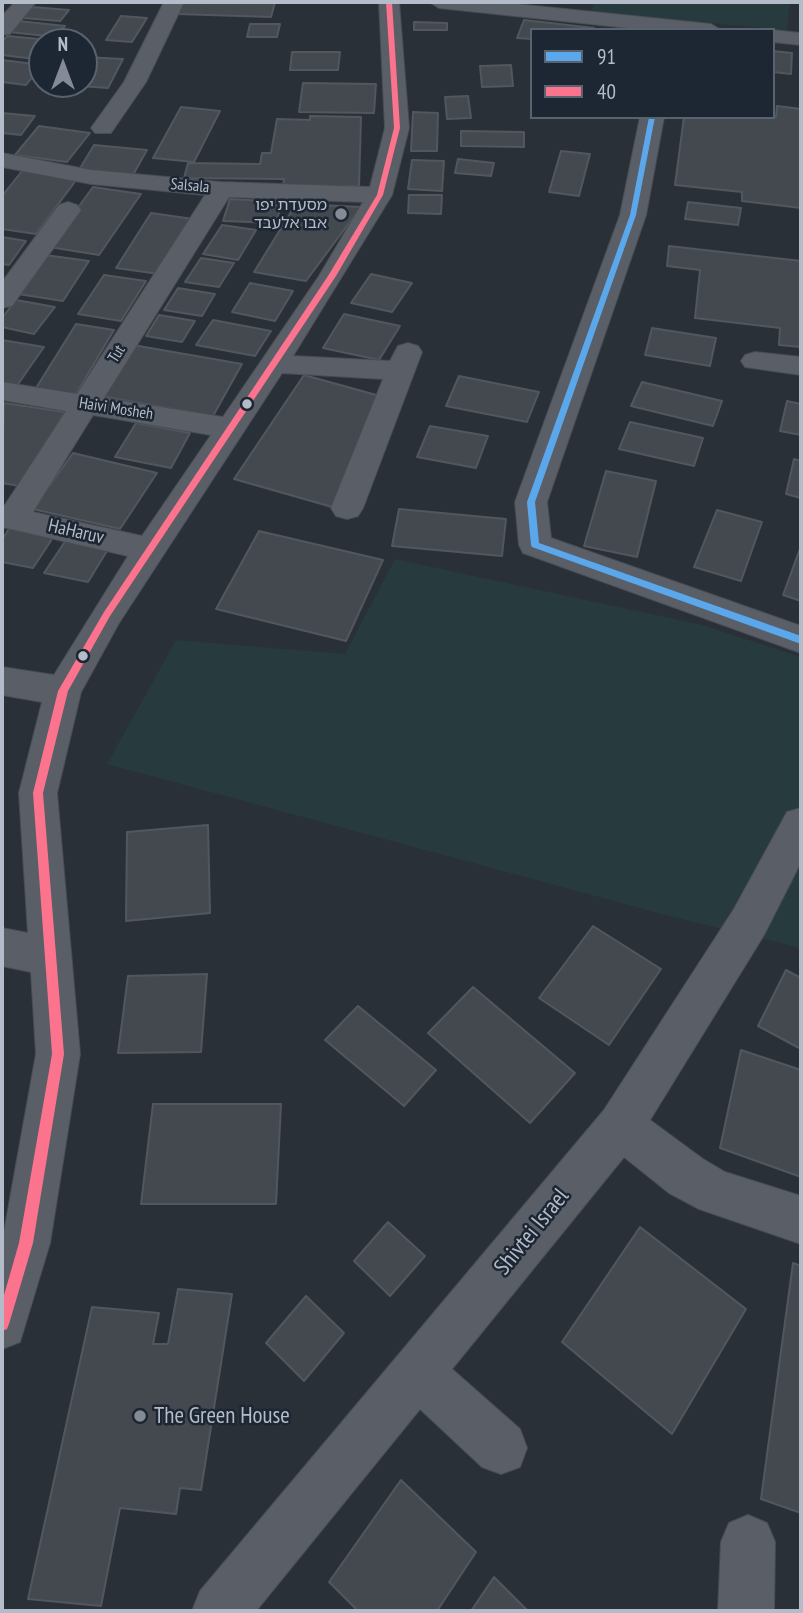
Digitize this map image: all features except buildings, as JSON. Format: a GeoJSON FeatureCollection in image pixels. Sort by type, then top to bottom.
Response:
{"type":"FeatureCollection","features":[{"type":"Feature","properties":{"kind":"street"},"geometry":{"type":"LineString","coordinates":[[2,29],[26,2]]}},
{"type":"Feature","properties":{"kind":"street"},"geometry":{"type":"LineString","coordinates":[[103,128],[135,82],[174,2]]}},
{"type":"Feature","properties":{"kind":"street"},"geometry":{"type":"LineString","coordinates":[[2,1324],[26,1243],[58,1054],[38,793],[63,691],[107,614],[332,276],[380,195],[397,128],[389,2]]}},
{"type":"Feature","properties":{"kind":"street"},"geometry":{"type":"LineString","coordinates":[[439,2],[551,7],[618,25],[674,28]]}},
{"type":"Feature","properties":{"kind":"street"},"geometry":{"type":"LineString","coordinates":[[775,36],[801,39]]}},
{"type":"Feature","properties":{"kind":"street"},"geometry":{"type":"LineString","coordinates":[[652,119],[633,215],[531,502],[535,545],[801,640]]}},
{"type":"Feature","properties":{"kind":"street","name":"Salsala"},"geometry":{"type":"LineString","coordinates":[[2,160],[91,177],[221,189],[380,195]]}},
{"type":"Feature","properties":{"kind":"street","name":"Tut"},"geometry":{"type":"LineString","coordinates":[[7,517],[86,403],[221,189]]}},
{"type":"Feature","properties":{"kind":"street"},"geometry":{"type":"LineString","coordinates":[[2,300],[68,210]]}},
{"type":"Feature","properties":{"kind":"street"},"geometry":{"type":"LineString","coordinates":[[274,364],[404,362],[347,508]]}},
{"type":"Feature","properties":{"kind":"street"},"geometry":{"type":"LineString","coordinates":[[755,362],[801,366]]}},
{"type":"Feature","properties":{"kind":"street","name":"Haivi Mosheh"},"geometry":{"type":"LineString","coordinates":[[2,391],[231,428]]}},
{"type":"Feature","properties":{"kind":"street","name":"HaHaruv"},"geometry":{"type":"LineString","coordinates":[[7,517],[150,549]]}},
{"type":"Feature","properties":{"kind":"street"},"geometry":{"type":"LineString","coordinates":[[2,681],[63,691]]}},
{"type":"Feature","properties":{"kind":"street","name":"Shivtei Israel"},"geometry":{"type":"LineString","coordinates":[[220,1611],[620,1126],[698,1008],[749,922],[801,824]]}},
{"type":"Feature","properties":{"kind":"street"},"geometry":{"type":"LineString","coordinates":[[2,947],[51,957]]}},
{"type":"Feature","properties":{"kind":"street"},"geometry":{"type":"LineString","coordinates":[[620,1126],[687,1176],[716,1192],[801,1220]]}},
{"type":"Feature","properties":{"kind":"street"},"geometry":{"type":"LineString","coordinates":[[417,1372],[500,1448]]}},
{"type":"Feature","properties":{"kind":"street"},"geometry":{"type":"LineString","coordinates":[[746,1611],[748,1542]]}},
{"type":"Feature","properties":{"kind":"green space"},"geometry":{"type":"Polygon","coordinates":[[[594,2],[790,2],[787,30],[591,12],[594,2]]]}},
{"type":"Feature","properties":{"kind":"green space"},"geometry":{"type":"Polygon","coordinates":[[[395,559],[702,625],[801,657],[801,948],[673,917],[107,764],[176,640],[345,654],[395,559]]]}},
{"type":"Feature","properties":{"kind":"transit line","name":"40"},"geometry":{"type":"LineString","coordinates":[[2,1324],[26,1243],[58,1054],[38,793],[63,691],[107,614],[332,276],[380,195],[397,128],[389,2]]}},
{"type":"Feature","properties":{"kind":"transit line","name":"91"},"geometry":{"type":"LineString","coordinates":[[652,119],[633,215],[531,502],[535,545],[801,640]]}},
{"type":"Feature","properties":{"kind":"place","name":"מסעדת יפו אבו אלעבד"},"geometry":{"type":"Point","coordinates":[341,214]}},
{"type":"Feature","properties":{"kind":"place","name":"The Green House"},"geometry":{"type":"Point","coordinates":[140,1416]}}]}
